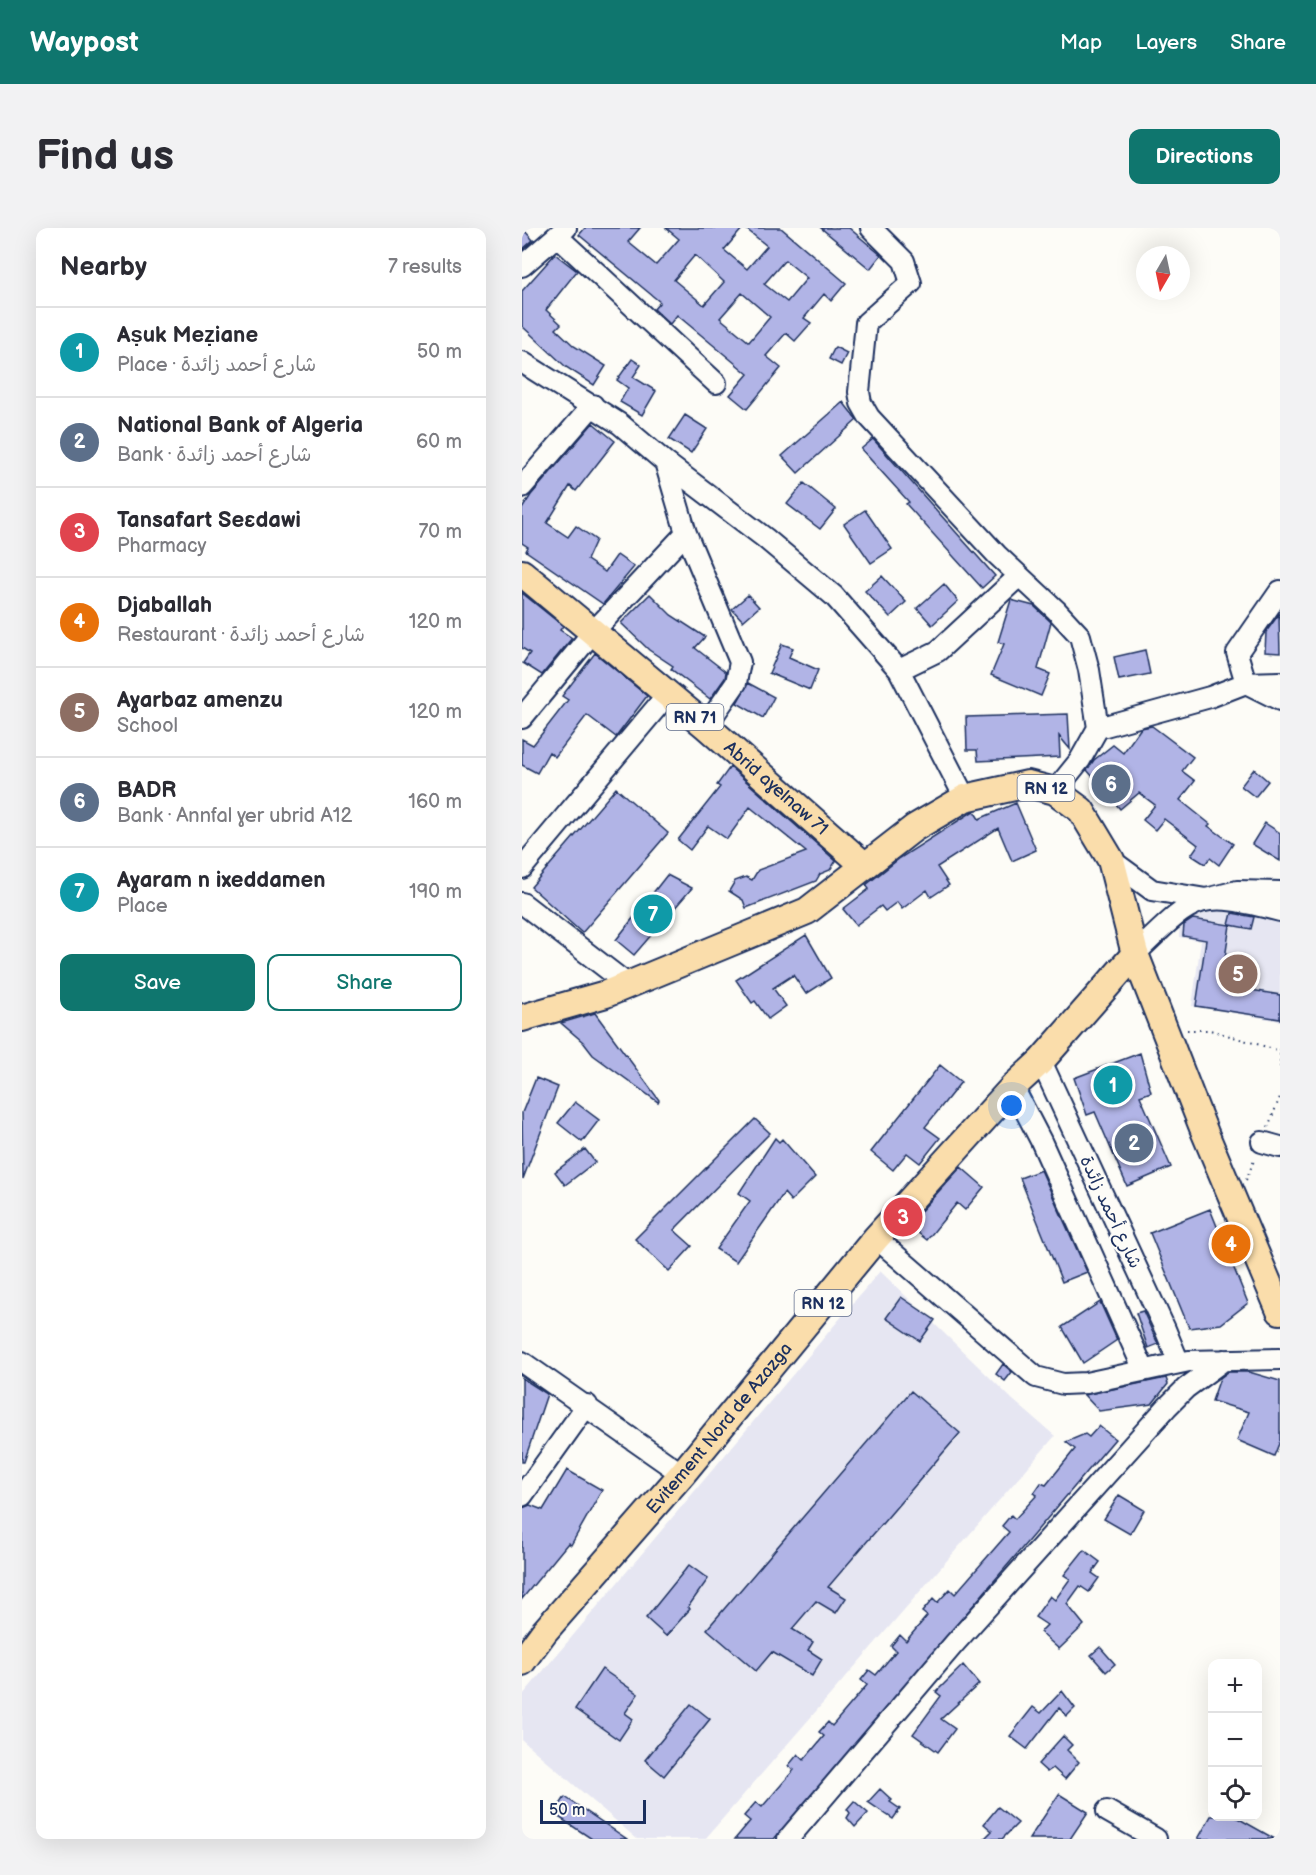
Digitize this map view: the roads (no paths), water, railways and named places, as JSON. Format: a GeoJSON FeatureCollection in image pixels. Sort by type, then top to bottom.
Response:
{"type":"FeatureCollection","features":[{"type":"Feature","properties":{"kind":"main road","name":"Abrid aɣelnaw 71"},"geometry":{"type":"LineString","coordinates":[[522,573],[706,726],[865,866]]}},
{"type":"Feature","properties":{"kind":"main road","name":"RN 12"},"geometry":{"type":"LineString","coordinates":[[522,1018],[606,994],[807,911],[914,828],[965,798],[1028,784],[1055,791],[1081,810],[1111,860],[1135,954],[1205,1133],[1280,1311]]}},
{"type":"Feature","properties":{"kind":"main road","name":"Evitement Nord de Azazga"},"geometry":{"type":"LineString","coordinates":[[522,1662],[544,1632],[682,1474],[876,1238],[1013,1087],[1041,1061],[1135,954]]}},
{"type":"Feature","properties":{"kind":"street"},"geometry":{"type":"LineString","coordinates":[[871,228],[904,261],[911,283],[866,323],[859,392],[861,403],[891,443],[1080,636],[1089,670],[1098,728],[1080,760],[1055,791]]}},
{"type":"Feature","properties":{"kind":"street"},"geometry":{"type":"LineString","coordinates":[[522,266],[561,232],[716,383]]}},
{"type":"Feature","properties":{"kind":"street"},"geometry":{"type":"LineString","coordinates":[[522,362],[620,424],[665,462],[765,537],[834,597],[899,670],[965,798]]}},
{"type":"Feature","properties":{"kind":"street"},"geometry":{"type":"LineString","coordinates":[[522,487],[593,405]]}},
{"type":"Feature","properties":{"kind":"street"},"geometry":{"type":"LineString","coordinates":[[665,462],[686,533],[740,662],[736,683],[706,726]]}},
{"type":"Feature","properties":{"kind":"street"},"geometry":{"type":"LineString","coordinates":[[522,718],[593,632],[686,533]]}},
{"type":"Feature","properties":{"kind":"street"},"geometry":{"type":"LineString","coordinates":[[899,670],[938,651],[1019,576]]}},
{"type":"Feature","properties":{"kind":"street"},"geometry":{"type":"LineString","coordinates":[[1280,591],[1237,653],[1246,683],[1280,700]]}},
{"type":"Feature","properties":{"kind":"street"},"geometry":{"type":"LineString","coordinates":[[1098,728],[1210,697],[1246,683],[1280,682]]}},
{"type":"Feature","properties":{"kind":"street"},"geometry":{"type":"LineString","coordinates":[[522,868],[667,695]]}},
{"type":"Feature","properties":{"kind":"street"},"geometry":{"type":"LineString","coordinates":[[1111,860],[1152,890],[1206,899],[1244,901],[1280,911]]}},
{"type":"Feature","properties":{"kind":"street"},"geometry":{"type":"LineString","coordinates":[[1135,954],[1177,913],[1206,899],[1237,891],[1280,892]]}},
{"type":"Feature","properties":{"kind":"street"},"geometry":{"type":"LineString","coordinates":[[522,903],[627,984]]}},
{"type":"Feature","properties":{"kind":"street","name":"شارع أحمد زائدة"},"geometry":{"type":"LineString","coordinates":[[1041,1061],[1166,1329],[1179,1363]]}},
{"type":"Feature","properties":{"kind":"street","name":"شارع أحمد زائدة"},"geometry":{"type":"LineString","coordinates":[[1013,1087],[1041,1142],[1143,1370]]}},
{"type":"Feature","properties":{"kind":"street"},"geometry":{"type":"LineString","coordinates":[[876,1238],[1036,1377],[1063,1384],[1086,1383],[1179,1363],[1280,1359]]}},
{"type":"Feature","properties":{"kind":"street"},"geometry":{"type":"LineString","coordinates":[[788,1839],[954,1644],[1160,1416],[1186,1388],[1224,1360]]}},
{"type":"Feature","properties":{"kind":"street"},"geometry":{"type":"LineString","coordinates":[[522,1362],[682,1474]]}},
{"type":"Feature","properties":{"kind":"street"},"geometry":{"type":"LineString","coordinates":[[522,1496],[587,1406]]}},
{"type":"Feature","properties":{"kind":"street"},"geometry":{"type":"LineString","coordinates":[[1107,1811],[1156,1839]]}},
{"type":"Feature","properties":{"kind":"place","name":"BADR"},"geometry":{"type":"Point","coordinates":[1111,784]}},
{"type":"Feature","properties":{"kind":"place","name":"Aɣaram n ixeddamen"},"geometry":{"type":"Point","coordinates":[653,914]}},
{"type":"Feature","properties":{"kind":"place","name":"Aɣarbaz amenzu"},"geometry":{"type":"Point","coordinates":[1238,974]}},
{"type":"Feature","properties":{"kind":"place","name":"Aṣuk Meẓiane"},"geometry":{"type":"Point","coordinates":[1113,1085]}},
{"type":"Feature","properties":{"kind":"place","name":"National Bank of Algeria"},"geometry":{"type":"Point","coordinates":[1134,1143]}},
{"type":"Feature","properties":{"kind":"place","name":"Tansafart Seɛdawi"},"geometry":{"type":"Point","coordinates":[903,1217]}},
{"type":"Feature","properties":{"kind":"place","name":"Djaballah"},"geometry":{"type":"Point","coordinates":[1231,1244]}}]}
